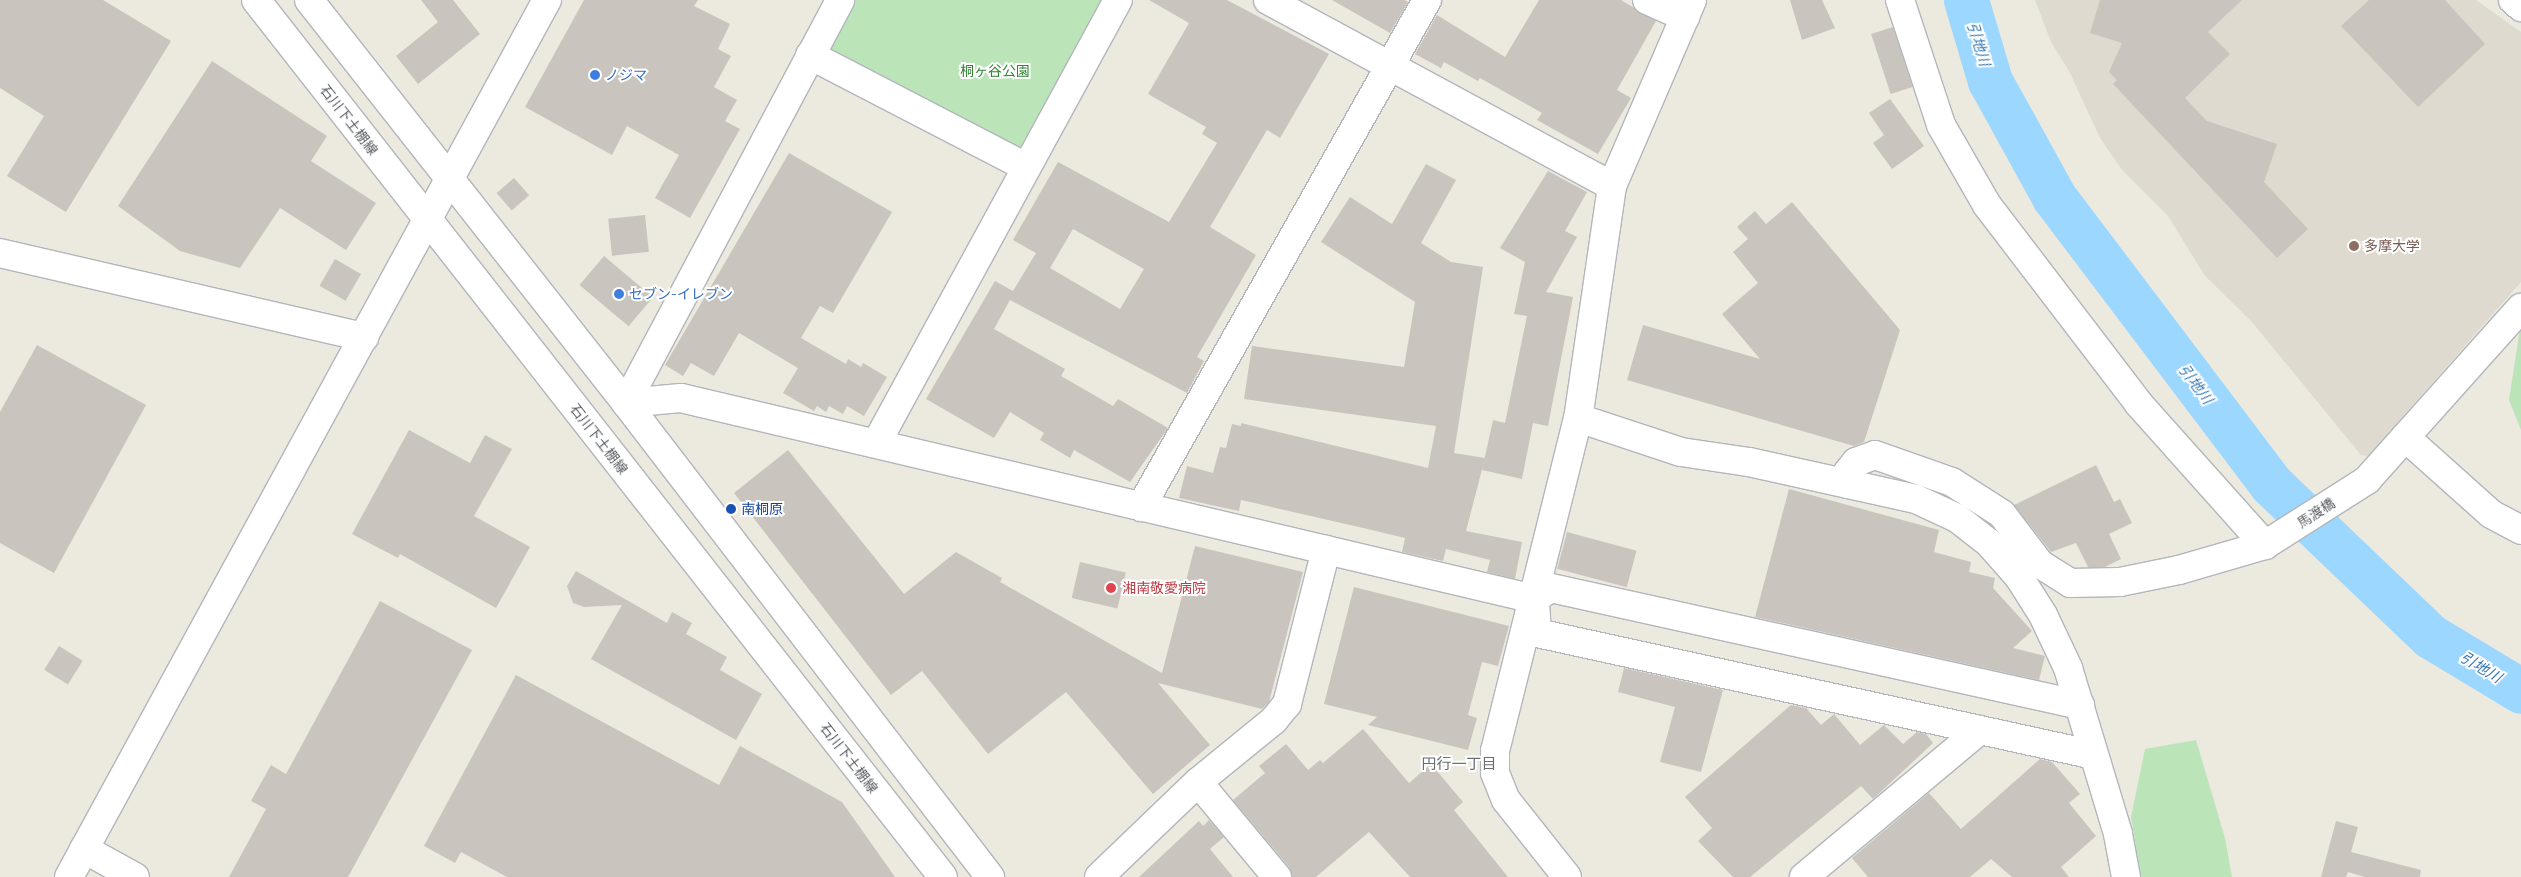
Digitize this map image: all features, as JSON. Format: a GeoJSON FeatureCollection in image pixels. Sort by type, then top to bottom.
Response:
{"type":"FeatureCollection","features":[{"type":"Feature","properties":{"kind":"street","name":"石川下土棚線"},"geometry":{"type":"LineString","coordinates":[[256,0],[427,222],[943,877]]}},
{"type":"Feature","properties":{"kind":"street"},"geometry":{"type":"LineString","coordinates":[[309,0],[626,403],[990,877]]}},
{"type":"Feature","properties":{"kind":"street"},"geometry":{"type":"LineString","coordinates":[[69,877],[547,0]]}},
{"type":"Feature","properties":{"kind":"street"},"geometry":{"type":"LineString","coordinates":[[626,403],[840,0]]}},
{"type":"Feature","properties":{"kind":"street"},"geometry":{"type":"LineString","coordinates":[[877,442],[1024,166],[1118,0]]}},
{"type":"Feature","properties":{"kind":"street"},"geometry":{"type":"LineString","coordinates":[[1268,0],[1612,186]]}},
{"type":"Feature","properties":{"kind":"street"},"geometry":{"type":"LineString","coordinates":[[1141,507],[1392,68],[1427,0]]}},
{"type":"Feature","properties":{"kind":"street"},"geometry":{"type":"LineString","coordinates":[[1567,877],[1506,800],[1495,773],[1495,751],[1504,705],[1534,599],[1578,418],[1612,186],[1689,8],[1647,0]]}},
{"type":"Feature","properties":{"kind":"street"},"geometry":{"type":"LineString","coordinates":[[1900,0],[1942,125],[1987,205],[2139,404],[2270,542]]}},
{"type":"Feature","properties":{"kind":"street"},"geometry":{"type":"LineString","coordinates":[[2513,0],[2521,6]]}},
{"type":"Feature","properties":{"kind":"street"},"geometry":{"type":"LineString","coordinates":[[810,55],[1024,166]]}},
{"type":"Feature","properties":{"kind":"street"},"geometry":{"type":"LineString","coordinates":[[0,254],[364,337]]}},
{"type":"Feature","properties":{"kind":"street","name":"馬渡橋"},"geometry":{"type":"LineString","coordinates":[[1848,484],[1848,472],[1856,462],[1875,455],[1952,482],[2002,514],[2040,564],[2070,582],[2091,585],[2148,578],[2270,542],[2357,487],[2405,437],[2521,308]]}},
{"type":"Feature","properties":{"kind":"street"},"geometry":{"type":"LineString","coordinates":[[626,403],[681,398],[877,442],[1141,507],[1534,599],[1551,588],[2080,706]]}},
{"type":"Feature","properties":{"kind":"street"},"geometry":{"type":"LineString","coordinates":[[1578,418],[1681,452],[1916,499],[1957,518],[1988,543],[2019,577],[2043,616],[2068,668],[2118,834],[2126,877]]}},
{"type":"Feature","properties":{"kind":"street"},"geometry":{"type":"LineString","coordinates":[[2405,437],[2491,514],[2521,530]]}},
{"type":"Feature","properties":{"kind":"street"},"geometry":{"type":"LineString","coordinates":[[1099,877],[1198,782],[1274,720],[1287,704],[1326,550]]}},
{"type":"Feature","properties":{"kind":"street"},"geometry":{"type":"LineString","coordinates":[[1534,599],[1537,632],[2094,755]]}},
{"type":"Feature","properties":{"kind":"street"},"geometry":{"type":"LineString","coordinates":[[1804,877],[1980,730]]}},
{"type":"Feature","properties":{"kind":"street"},"geometry":{"type":"LineString","coordinates":[[1198,782],[1276,877]]}},
{"type":"Feature","properties":{"kind":"street"},"geometry":{"type":"LineString","coordinates":[[84,849],[135,877]]}},
{"type":"Feature","properties":{"kind":"shaded area","name":"多摩大学"},"geometry":{"type":"Polygon","coordinates":[[[2035,0],[2476,0],[2521,32],[2521,282],[2368,456],[2361,455],[2252,322],[2205,276],[2168,216],[2122,170],[2100,138],[2069,71],[2051,42],[2035,0]]]}},
{"type":"Feature","properties":{"kind":"green space","name":"桐ヶ谷公園"},"geometry":{"type":"Polygon","coordinates":[[[840,0],[1118,0],[1024,166],[810,55],[840,0]]]}},
{"type":"Feature","properties":{"kind":"green space"},"geometry":{"type":"Polygon","coordinates":[[[2521,322],[2521,430],[2509,400],[2521,322]]]}},
{"type":"Feature","properties":{"kind":"green space"},"geometry":{"type":"Polygon","coordinates":[[[2196,740],[2225,838],[2232,877],[2141,877],[2131,817],[2145,749],[2196,740]]]}},
{"type":"Feature","properties":{"kind":"building"},"geometry":{"type":"Polygon","coordinates":[[[0,0],[103,0],[171,41],[66,212],[7,176],[44,116],[0,88],[0,0]]]}},
{"type":"Feature","properties":{"kind":"building"},"geometry":{"type":"Polygon","coordinates":[[[421,0],[453,0],[480,34],[418,84],[396,56],[438,22],[421,0]]]}},
{"type":"Feature","properties":{"kind":"building"},"geometry":{"type":"Polygon","coordinates":[[[584,0],[698,0],[694,6],[730,24],[718,49],[731,56],[714,87],[737,100],[725,121],[740,129],[690,218],[655,198],[679,155],[627,126],[612,155],[525,107],[584,0]]]}},
{"type":"Feature","properties":{"kind":"building"},"geometry":{"type":"Polygon","coordinates":[[[1149,0],[1227,0],[1329,54],[1280,138],[1267,130],[1210,227],[1256,255],[1197,357],[1204,361],[1187,393],[1010,300],[994,329],[1065,369],[1061,376],[1113,406],[1118,399],[1168,428],[1130,482],[1074,450],[1070,458],[1040,440],[1044,433],[1010,412],[994,438],[926,399],[995,281],[1013,291],[1036,253],[1013,240],[1058,162],[1169,222],[1217,143],[1202,134],[1206,127],[1148,94],[1189,23],[1149,0]],[[1073,229],[1050,268],[1120,309],[1144,269],[1073,229]]]}},
{"type":"Feature","properties":{"kind":"building"},"geometry":{"type":"Polygon","coordinates":[[[1332,0],[1405,0],[1408,2],[1390,33],[1332,0]]]}},
{"type":"Feature","properties":{"kind":"building"},"geometry":{"type":"Polygon","coordinates":[[[1539,0],[1621,0],[1656,21],[1617,90],[1631,98],[1598,154],[1537,120],[1542,113],[1480,78],[1478,81],[1444,62],[1441,68],[1415,54],[1437,15],[1505,57],[1539,0]]]}},
{"type":"Feature","properties":{"kind":"building"},"geometry":{"type":"Polygon","coordinates":[[[1790,0],[1822,0],[1835,28],[1802,40],[1790,0]]]}},
{"type":"Feature","properties":{"kind":"building"},"geometry":{"type":"Polygon","coordinates":[[[2100,0],[2242,0],[2208,32],[2230,54],[2185,98],[2207,121],[2277,144],[2264,182],[2308,229],[2277,258],[2113,84],[2117,80],[2109,72],[2122,43],[2090,33],[2100,0]]]}},
{"type":"Feature","properties":{"kind":"building"},"geometry":{"type":"Polygon","coordinates":[[[2369,0],[2445,0],[2485,44],[2418,107],[2341,26],[2369,0]]]}},
{"type":"Feature","properties":{"kind":"building"},"geometry":{"type":"Polygon","coordinates":[[[1893,27],[1912,87],[1891,94],[1871,34],[1893,27]]]}},
{"type":"Feature","properties":{"kind":"building"},"geometry":{"type":"Polygon","coordinates":[[[212,61],[327,136],[311,161],[376,203],[346,250],[280,208],[240,268],[180,251],[118,206],[212,61]]]}},
{"type":"Feature","properties":{"kind":"building"},"geometry":{"type":"Polygon","coordinates":[[[1890,99],[1924,146],[1892,169],[1873,143],[1884,135],[1869,113],[1890,99]]]}},
{"type":"Feature","properties":{"kind":"building"},"geometry":{"type":"Polygon","coordinates":[[[789,153],[892,212],[833,313],[820,306],[801,338],[846,364],[848,359],[861,367],[863,363],[887,377],[864,416],[847,406],[843,414],[829,406],[826,412],[817,406],[814,411],[783,393],[798,368],[739,333],[714,376],[691,363],[683,376],[665,365],[789,153]]]}},
{"type":"Feature","properties":{"kind":"building"},"geometry":{"type":"Polygon","coordinates":[[[1426,164],[1456,180],[1421,243],[1451,262],[1483,267],[1454,453],[1485,458],[1466,531],[1522,542],[1515,579],[1487,572],[1490,560],[1446,549],[1443,561],[1402,552],[1405,538],[1241,500],[1239,511],[1179,498],[1187,466],[1213,473],[1220,447],[1226,448],[1232,424],[1241,426],[1241,423],[1428,468],[1436,426],[1244,399],[1252,346],[1404,367],[1415,302],[1321,242],[1350,197],[1392,224],[1426,164]]]}},
{"type":"Feature","properties":{"kind":"building"},"geometry":{"type":"Polygon","coordinates":[[[1548,171],[1587,192],[1565,231],[1577,237],[1546,292],[1573,297],[1548,426],[1533,423],[1522,479],[1482,470],[1493,420],[1505,423],[1527,316],[1514,314],[1525,262],[1500,248],[1548,171]]]}},
{"type":"Feature","properties":{"kind":"building"},"geometry":{"type":"Polygon","coordinates":[[[514,178],[529,195],[512,210],[497,193],[514,178]]]}},
{"type":"Feature","properties":{"kind":"building"},"geometry":{"type":"Polygon","coordinates":[[[1792,202],[1900,330],[1864,442],[1854,446],[1627,380],[1643,325],[1760,359],[1722,314],[1758,283],[1733,252],[1748,239],[1737,227],[1755,211],[1766,224],[1792,202]]]}},
{"type":"Feature","properties":{"kind":"building"},"geometry":{"type":"Polygon","coordinates":[[[645,215],[649,252],[612,256],[608,219],[645,215]]]}},
{"type":"Feature","properties":{"kind":"building"},"geometry":{"type":"Polygon","coordinates":[[[604,256],[653,297],[629,326],[580,285],[604,256]]]}},
{"type":"Feature","properties":{"kind":"building"},"geometry":{"type":"Polygon","coordinates":[[[335,259],[361,274],[345,301],[320,286],[335,259]]]}},
{"type":"Feature","properties":{"kind":"building"},"geometry":{"type":"Polygon","coordinates":[[[37,345],[146,405],[54,573],[0,543],[0,412],[37,345]]]}},
{"type":"Feature","properties":{"kind":"building"},"geometry":{"type":"Polygon","coordinates":[[[409,430],[470,463],[485,435],[512,449],[474,516],[530,547],[496,608],[400,554],[398,558],[352,534],[409,430]]]}},
{"type":"Feature","properties":{"kind":"building"},"geometry":{"type":"Polygon","coordinates":[[[788,450],[904,594],[956,552],[1002,578],[1000,582],[1162,673],[1195,546],[1303,572],[1269,702],[1262,709],[1158,683],[1210,745],[1153,794],[1066,692],[988,754],[922,671],[891,695],[734,493],[788,450]]]}},
{"type":"Feature","properties":{"kind":"building"},"geometry":{"type":"Polygon","coordinates":[[[2096,465],[2114,502],[2120,499],[2132,523],[2109,534],[2121,559],[2105,567],[2088,567],[2076,543],[2051,552],[2014,505],[2096,465]]]}},
{"type":"Feature","properties":{"kind":"building"},"geometry":{"type":"Polygon","coordinates":[[[1789,489],[1939,530],[1934,552],[1971,562],[1969,572],[1995,578],[1993,588],[2032,631],[2013,648],[2045,656],[2039,680],[1755,617],[1789,489]]]}},
{"type":"Feature","properties":{"kind":"building"},"geometry":{"type":"Polygon","coordinates":[[[1567,532],[1637,551],[1627,587],[1557,569],[1567,532]]]}},
{"type":"Feature","properties":{"kind":"building"},"geometry":{"type":"Polygon","coordinates":[[[1080,562],[1126,573],[1117,609],[1072,598],[1080,562]]]}},
{"type":"Feature","properties":{"kind":"building"},"geometry":{"type":"Polygon","coordinates":[[[576,571],[667,623],[672,612],[692,623],[686,634],[727,657],[720,670],[762,694],[736,740],[591,659],[622,605],[584,607],[573,603],[567,586],[576,571]]]}},
{"type":"Feature","properties":{"kind":"building"},"geometry":{"type":"Polygon","coordinates":[[[1354,587],[1509,626],[1498,666],[1482,662],[1468,715],[1477,718],[1468,750],[1368,725],[1377,717],[1324,704],[1354,587]]]}},
{"type":"Feature","properties":{"kind":"building"},"geometry":{"type":"Polygon","coordinates":[[[380,601],[472,650],[348,877],[229,877],[266,809],[251,801],[271,765],[286,774],[380,601]]]}},
{"type":"Feature","properties":{"kind":"building"},"geometry":{"type":"Polygon","coordinates":[[[59,646],[83,661],[68,685],[44,670],[59,646]]]}},
{"type":"Feature","properties":{"kind":"building"},"geometry":{"type":"Polygon","coordinates":[[[1624,668],[1723,690],[1701,772],[1660,762],[1675,707],[1618,692],[1624,668]]]}},
{"type":"Feature","properties":{"kind":"building"},"geometry":{"type":"Polygon","coordinates":[[[516,675],[719,785],[740,746],[842,802],[895,877],[507,877],[461,852],[455,863],[424,846],[516,675]]]}},
{"type":"Feature","properties":{"kind":"building"},"geometry":{"type":"Polygon","coordinates":[[[1791,705],[1806,708],[1821,725],[1834,714],[1860,745],[1884,725],[1903,744],[1917,732],[1926,734],[1933,743],[1873,799],[1861,786],[1750,877],[1733,877],[1698,841],[1712,828],[1685,797],[1791,705]]]}},
{"type":"Feature","properties":{"kind":"building"},"geometry":{"type":"Polygon","coordinates":[[[1363,729],[1409,783],[1431,764],[1463,802],[1454,810],[1508,877],[1410,877],[1369,832],[1316,877],[1292,877],[1289,867],[1233,800],[1265,773],[1259,766],[1286,744],[1308,770],[1320,760],[1323,763],[1363,729]]]}},
{"type":"Feature","properties":{"kind":"building"},"geometry":{"type":"Polygon","coordinates":[[[2040,759],[2052,762],[2080,794],[2069,803],[2096,836],[2061,867],[2069,877],[2012,877],[1991,859],[1970,877],[1868,877],[1852,858],[1929,793],[1961,829],[2040,759]]]}},
{"type":"Feature","properties":{"kind":"building"},"geometry":{"type":"Polygon","coordinates":[[[1209,820],[1224,837],[1210,849],[1233,877],[1139,877],[1199,821],[1203,826],[1209,820]]]}},
{"type":"Feature","properties":{"kind":"building"},"geometry":{"type":"Polygon","coordinates":[[[2336,821],[2358,827],[2351,852],[2421,870],[2420,877],[2365,877],[2348,872],[2346,877],[2321,877],[2336,821]]]}},
{"type":"Feature","properties":{"kind":"waterway","name":"引地川"},"geometry":{"type":"LineString","coordinates":[[1966,0],[1990,81],[2054,197],[2271,484],[2430,636],[2521,691]]}},
{"type":"Feature","properties":{"kind":"place","name":"ノジマ"},"geometry":{"type":"Point","coordinates":[595,75]}},
{"type":"Feature","properties":{"kind":"place","name":"多摩大学"},"geometry":{"type":"Point","coordinates":[2354,246]}},
{"type":"Feature","properties":{"kind":"place","name":"セブン-イレブン"},"geometry":{"type":"Point","coordinates":[619,294]}},
{"type":"Feature","properties":{"kind":"place","name":"南桐原"},"geometry":{"type":"Point","coordinates":[731,509]}},
{"type":"Feature","properties":{"kind":"place","name":"湘南敬愛病院"},"geometry":{"type":"Point","coordinates":[1111,588]}},
{"type":"Feature","properties":{"kind":"district","name":"円行一丁目"},"geometry":{"type":"Point","coordinates":[1459,764]}}]}
